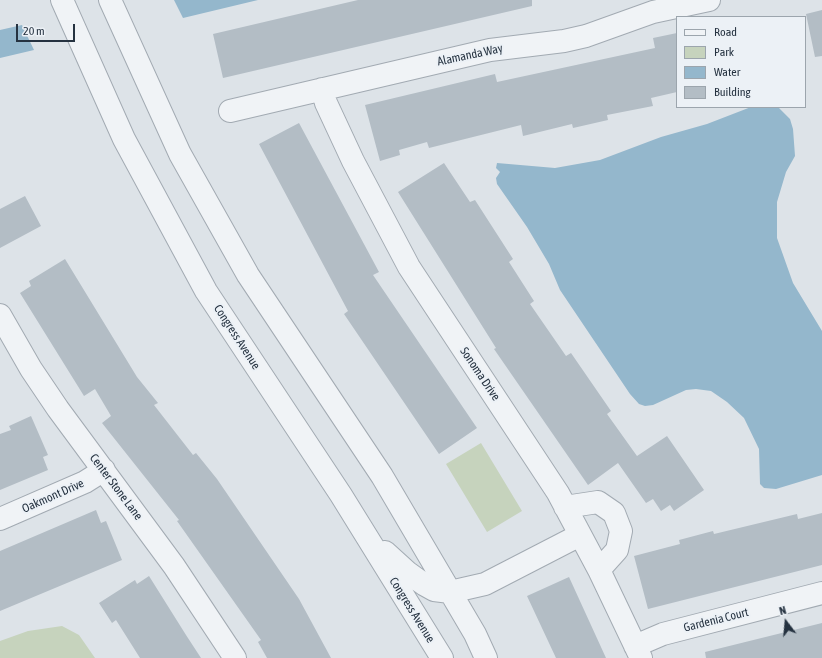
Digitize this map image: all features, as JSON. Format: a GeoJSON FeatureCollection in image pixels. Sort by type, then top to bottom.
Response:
{"type":"FeatureCollection","features":[{"type":"Feature","properties":{"kind":"street","name":"Congress Avenue"},"geometry":{"type":"LineString","coordinates":[[62,0],[124,139],[206,291],[363,532],[442,658]]}},
{"type":"Feature","properties":{"kind":"street"},"geometry":{"type":"LineString","coordinates":[[110,0],[180,154],[248,275],[382,476],[475,634],[486,658]]}},
{"type":"Feature","properties":{"kind":"street","name":"Alamanda Way"},"geometry":{"type":"LineString","coordinates":[[230,110],[490,50],[579,38],[653,12],[709,0]]}},
{"type":"Feature","properties":{"kind":"street","name":"Sonoma Drive"},"geometry":{"type":"LineString","coordinates":[[322,89],[326,103],[353,161],[415,278],[487,385],[565,506],[599,570],[638,652]]}},
{"type":"Feature","properties":{"kind":"street","name":"Center Stone Lane"},"geometry":{"type":"LineString","coordinates":[[0,315],[31,369],[58,409],[174,566],[235,658]]}},
{"type":"Feature","properties":{"kind":"street","name":"Oakmont Drive"},"geometry":{"type":"LineString","coordinates":[[0,519],[86,482],[104,470]]}},
{"type":"Feature","properties":{"kind":"street"},"geometry":{"type":"LineString","coordinates":[[565,506],[598,502],[614,513],[621,531],[617,550],[599,570]]}},
{"type":"Feature","properties":{"kind":"street"},"geometry":{"type":"LineString","coordinates":[[363,532],[407,572],[425,585],[434,590],[450,592],[486,584],[580,534]]}},
{"type":"Feature","properties":{"kind":"street","name":"Gardenia Court"},"geometry":{"type":"LineString","coordinates":[[638,652],[663,634],[822,593]]}},
{"type":"Feature","properties":{"kind":"green space"},"geometry":{"type":"Polygon","coordinates":[[[481,443],[522,511],[487,532],[446,464],[481,443]]]}},
{"type":"Feature","properties":{"kind":"green space"},"geometry":{"type":"Polygon","coordinates":[[[62,626],[79,635],[95,658],[0,658],[0,641],[28,631],[62,626]]]}},
{"type":"Feature","properties":{"kind":"water"},"geometry":{"type":"Polygon","coordinates":[[[174,0],[258,0],[183,18],[174,0]]]}},
{"type":"Feature","properties":{"kind":"water"},"geometry":{"type":"Polygon","coordinates":[[[22,25],[34,50],[0,58],[0,30],[22,25]]]}},
{"type":"Feature","properties":{"kind":"water"},"geometry":{"type":"Polygon","coordinates":[[[748,108],[779,108],[790,119],[793,129],[795,156],[786,172],[777,202],[777,238],[793,283],[822,331],[822,475],[776,489],[764,488],[760,484],[759,449],[744,418],[727,402],[711,391],[696,389],[686,390],[653,405],[645,406],[639,404],[630,394],[560,290],[549,264],[527,227],[497,184],[496,178],[500,172],[496,168],[497,163],[555,168],[600,160],[661,137],[707,124],[748,108]]]}},
{"type":"Feature","properties":{"kind":"building"},"geometry":{"type":"Polygon","coordinates":[[[358,0],[532,0],[532,6],[223,78],[213,34],[358,0]]]}},
{"type":"Feature","properties":{"kind":"building"},"geometry":{"type":"Polygon","coordinates":[[[822,10],[822,56],[815,57],[806,14],[822,10]]]}},
{"type":"Feature","properties":{"kind":"building"},"geometry":{"type":"Polygon","coordinates":[[[676,33],[676,92],[651,98],[653,106],[607,115],[608,120],[573,128],[572,124],[523,136],[521,125],[429,148],[427,142],[399,150],[400,155],[380,161],[365,105],[495,74],[497,82],[655,48],[653,38],[676,33]]]}},
{"type":"Feature","properties":{"kind":"building"},"geometry":{"type":"Polygon","coordinates":[[[299,123],[379,272],[373,275],[477,428],[439,454],[344,314],[348,311],[259,144],[299,123]]]}},
{"type":"Feature","properties":{"kind":"building"},"geometry":{"type":"Polygon","coordinates":[[[444,163],[470,202],[475,200],[513,259],[509,262],[534,301],[530,304],[566,356],[571,353],[611,411],[607,414],[637,456],[667,436],[704,490],[674,511],[670,505],[661,511],[653,499],[646,503],[618,463],[588,485],[494,349],[496,348],[398,192],[444,163]]]}},
{"type":"Feature","properties":{"kind":"building"},"geometry":{"type":"Polygon","coordinates":[[[25,196],[41,226],[0,248],[0,209],[25,196]]]}},
{"type":"Feature","properties":{"kind":"building"},"geometry":{"type":"Polygon","coordinates":[[[65,259],[137,377],[158,403],[154,405],[193,455],[196,453],[217,479],[299,599],[331,658],[267,658],[258,642],[261,640],[177,521],[179,520],[102,423],[111,416],[95,389],[84,396],[20,293],[31,286],[29,281],[65,259]]]}},
{"type":"Feature","properties":{"kind":"building"},"geometry":{"type":"Polygon","coordinates":[[[31,416],[48,455],[43,457],[48,470],[0,490],[0,434],[11,430],[9,426],[31,416]]]}},
{"type":"Feature","properties":{"kind":"building"},"geometry":{"type":"Polygon","coordinates":[[[96,510],[101,523],[106,521],[122,560],[0,611],[0,551],[96,510]]]}},
{"type":"Feature","properties":{"kind":"building"},"geometry":{"type":"Polygon","coordinates":[[[822,513],[822,565],[648,609],[634,556],[680,544],[679,540],[713,531],[714,534],[797,514],[798,519],[822,513]]]}},
{"type":"Feature","properties":{"kind":"building"},"geometry":{"type":"Polygon","coordinates":[[[149,576],[201,658],[140,658],[116,620],[112,623],[99,603],[135,580],[137,584],[149,576]]]}},
{"type":"Feature","properties":{"kind":"building"},"geometry":{"type":"Polygon","coordinates":[[[569,577],[606,658],[556,658],[527,596],[569,577]]]}},
{"type":"Feature","properties":{"kind":"building"},"geometry":{"type":"Polygon","coordinates":[[[822,623],[822,658],[706,658],[705,652],[822,623]]]}}]}
